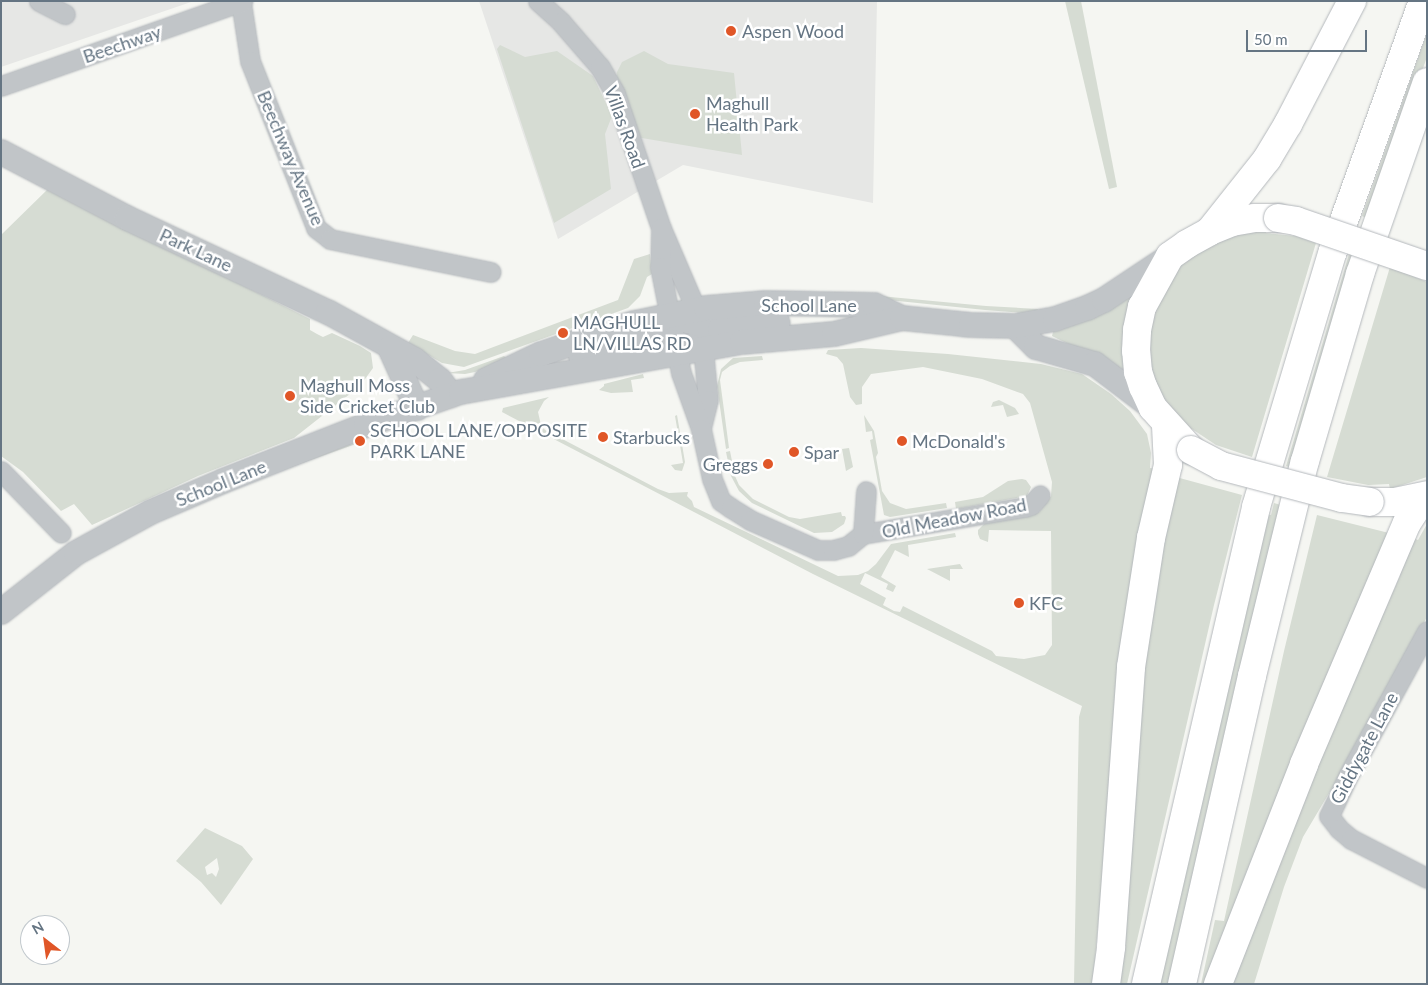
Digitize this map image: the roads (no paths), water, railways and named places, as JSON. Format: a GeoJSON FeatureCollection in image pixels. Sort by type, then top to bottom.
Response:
{"type":"FeatureCollection","features":[{"type":"Feature","properties":{"kind":"main road"},"geometry":{"type":"LineString","coordinates":[[1210,231],[1267,159],[1352,1]]}},
{"type":"Feature","properties":{"kind":"main road"},"geometry":{"type":"LineString","coordinates":[[1146,984],[1256,507],[1333,252],[1423,1]]}},
{"type":"Feature","properties":{"kind":"main road"},"geometry":{"type":"LineString","coordinates":[[1182,984],[1252,676],[1305,461],[1360,274],[1427,82]]}},
{"type":"Feature","properties":{"kind":"main road"},"geometry":{"type":"LineString","coordinates":[[1106,984],[1111,947],[1131,667],[1151,538],[1168,465],[1159,416],[1138,372],[1137,330],[1142,307],[1170,256],[1210,231],[1232,222],[1254,218],[1278,218],[1296,222],[1427,266]]}},
{"type":"Feature","properties":{"kind":"main road"},"geometry":{"type":"LineString","coordinates":[[1159,416],[1191,450],[1220,466],[1342,498],[1370,502],[1395,502],[1425,496]]}},
{"type":"Feature","properties":{"kind":"main road"},"geometry":{"type":"LineString","coordinates":[[1218,984],[1304,764],[1407,523],[1425,496]]}},
{"type":"Feature","properties":{"kind":"street"},"geometry":{"type":"LineString","coordinates":[[40,1],[65,14]]}},
{"type":"Feature","properties":{"kind":"street","name":"Villas Road"},"geometry":{"type":"LineString","coordinates":[[538,1],[560,22],[609,81],[659,222],[684,278],[702,350]]}},
{"type":"Feature","properties":{"kind":"street","name":"Beechway"},"geometry":{"type":"LineString","coordinates":[[1,86],[242,2]]}},
{"type":"Feature","properties":{"kind":"street","name":"Beechway Avenue"},"geometry":{"type":"LineString","coordinates":[[242,2],[250,61],[316,228],[330,239],[491,272]]}},
{"type":"Feature","properties":{"kind":"street","name":"Park Lane"},"geometry":{"type":"LineString","coordinates":[[1,152],[127,218],[328,312],[390,348],[415,360],[456,394]]}},
{"type":"Feature","properties":{"kind":"street","name":"Villas Road"},"geometry":{"type":"LineString","coordinates":[[659,222],[660,267],[669,316]]}},
{"type":"Feature","properties":{"kind":"street"},"geometry":{"type":"LineString","coordinates":[[902,318],[971,325],[1014,326],[1055,318],[1087,308],[1104,300],[1170,256]]}},
{"type":"Feature","properties":{"kind":"street","name":"School Lane"},"geometry":{"type":"LineString","coordinates":[[1,612],[76,553],[151,512],[223,481],[366,425],[456,394],[541,354],[574,342],[635,323],[669,316],[695,317],[766,304],[874,305],[902,318]]}},
{"type":"Feature","properties":{"kind":"street","name":"Old Meadow Road"},"geometry":{"type":"LineString","coordinates":[[669,316],[687,393],[701,429],[712,479],[721,501],[750,520],[818,550],[848,546],[864,534],[1025,507],[1032,505],[1040,495]]}},
{"type":"Feature","properties":{"kind":"street","name":"School Lane"},"geometry":{"type":"LineString","coordinates":[[695,317],[720,329],[801,321],[857,329]]}},
{"type":"Feature","properties":{"kind":"street","name":"School Lane"},"geometry":{"type":"LineString","coordinates":[[456,394],[676,349],[702,350],[742,342],[834,334],[902,318]]}},
{"type":"Feature","properties":{"kind":"street"},"geometry":{"type":"LineString","coordinates":[[1014,326],[1036,347],[1095,364],[1159,416]]}},
{"type":"Feature","properties":{"kind":"street","name":"School Lane"},"geometry":{"type":"LineString","coordinates":[[501,373],[564,361],[650,338],[676,349]]}},
{"type":"Feature","properties":{"kind":"street"},"geometry":{"type":"LineString","coordinates":[[390,348],[417,408]]}},
{"type":"Feature","properties":{"kind":"street","name":"Old Meadow Road"},"geometry":{"type":"LineString","coordinates":[[701,429],[708,400],[702,350]]}},
{"type":"Feature","properties":{"kind":"street"},"geometry":{"type":"LineString","coordinates":[[1,470],[62,533]]}},
{"type":"Feature","properties":{"kind":"street","name":"Old Meadow Road"},"geometry":{"type":"LineString","coordinates":[[864,534],[866,491]]}},
{"type":"Feature","properties":{"kind":"street","name":"Giddygate Lane"},"geometry":{"type":"LineString","coordinates":[[1427,631],[1348,776],[1329,816],[1339,829],[1351,839],[1427,878]]}},
{"type":"Feature","properties":{"kind":"place","name":"Aspen Wood"},"geometry":{"type":"Point","coordinates":[731,31]}},
{"type":"Feature","properties":{"kind":"place","name":"Maghull Health Park"},"geometry":{"type":"Point","coordinates":[695,114]}},
{"type":"Feature","properties":{"kind":"place","name":"MAGHULL LN/VILLAS RD"},"geometry":{"type":"Point","coordinates":[563,333]}},
{"type":"Feature","properties":{"kind":"place","name":"Maghull Moss Side Cricket Club"},"geometry":{"type":"Point","coordinates":[290,396]}},
{"type":"Feature","properties":{"kind":"place","name":"Starbucks"},"geometry":{"type":"Point","coordinates":[603,437]}},
{"type":"Feature","properties":{"kind":"place","name":"SCHOOL LANE/OPPOSITE PARK LANE"},"geometry":{"type":"Point","coordinates":[360,441]}},
{"type":"Feature","properties":{"kind":"place","name":"McDonald's"},"geometry":{"type":"Point","coordinates":[902,441]}},
{"type":"Feature","properties":{"kind":"place","name":"Spar"},"geometry":{"type":"Point","coordinates":[794,452]}},
{"type":"Feature","properties":{"kind":"place","name":"Greggs"},"geometry":{"type":"Point","coordinates":[768,464]}},
{"type":"Feature","properties":{"kind":"place","name":"KFC"},"geometry":{"type":"Point","coordinates":[1019,603]}}]}
